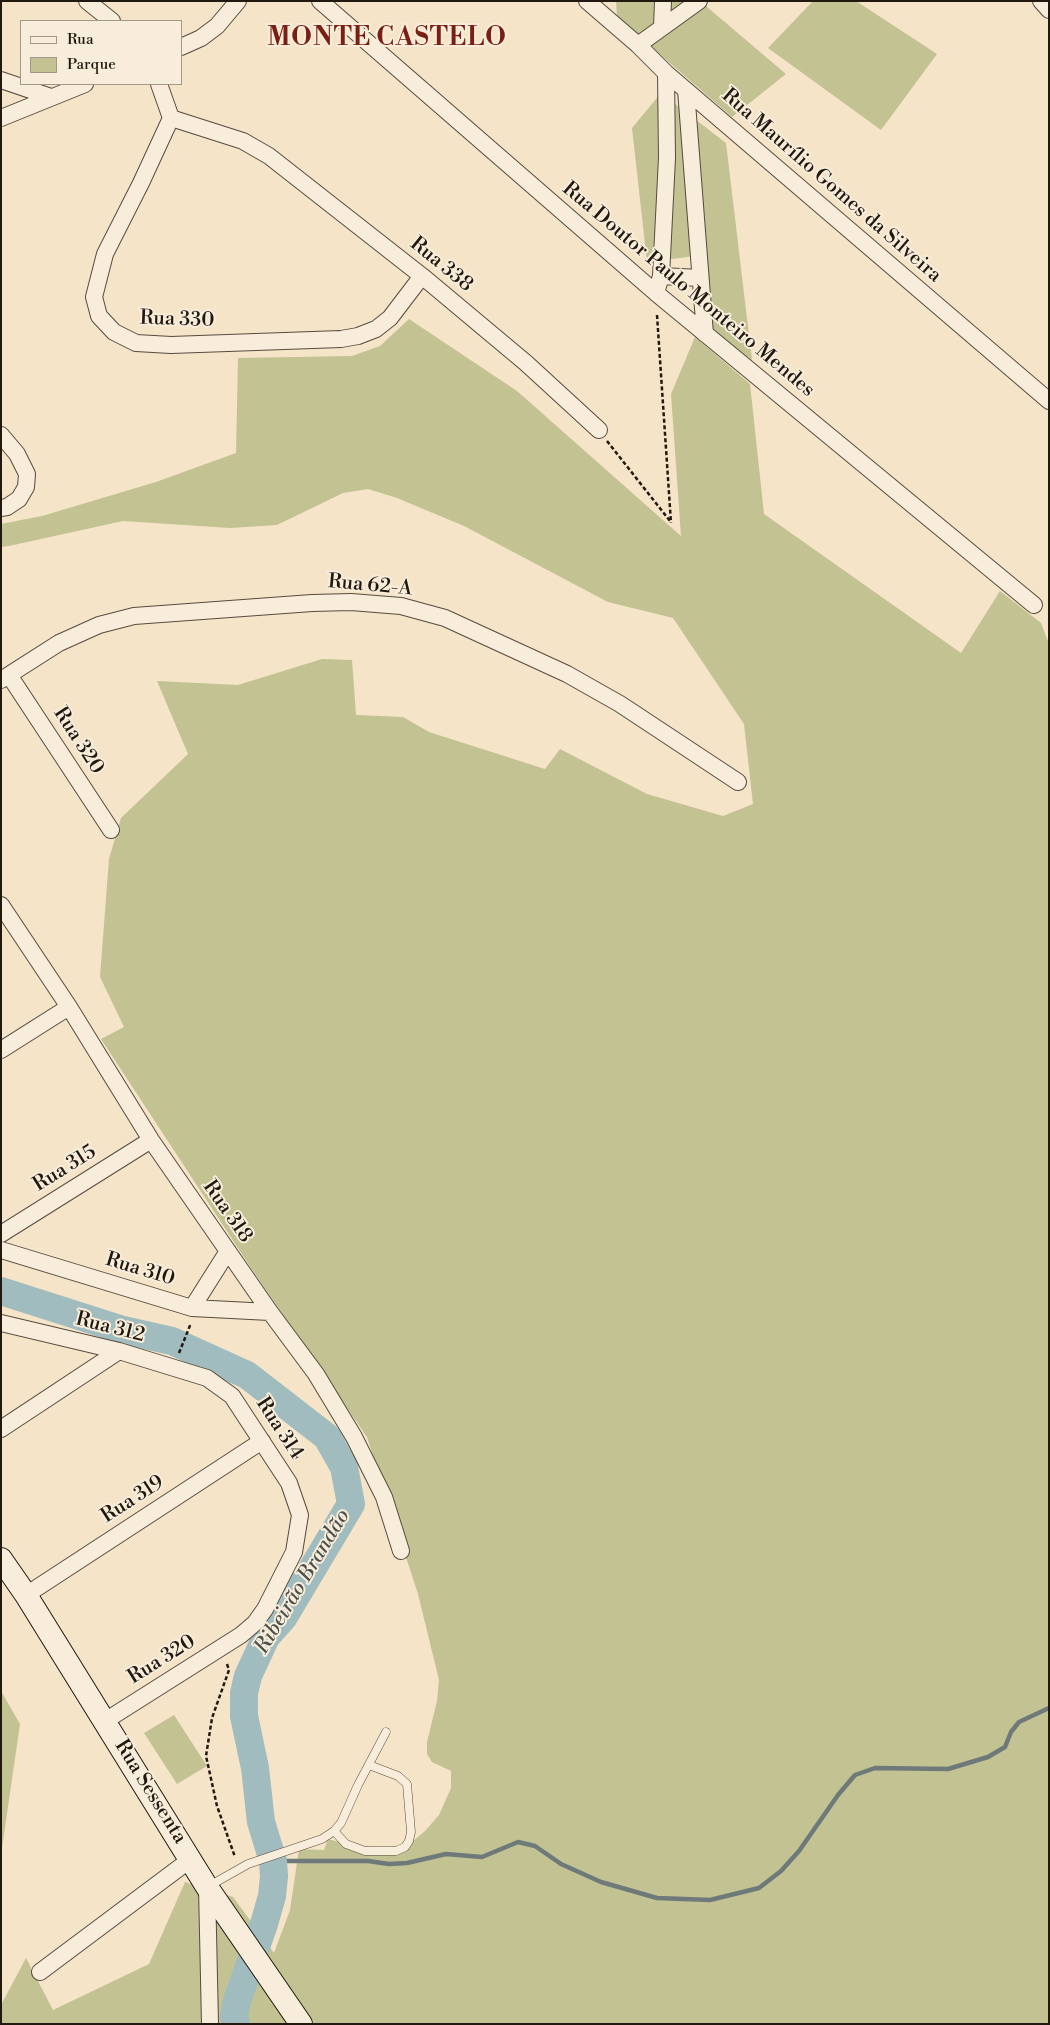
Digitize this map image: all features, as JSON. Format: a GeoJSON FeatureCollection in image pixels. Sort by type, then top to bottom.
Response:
{"type":"FeatureCollection","features":[{"type":"Feature","properties":{"kind":"street"},"geometry":{"type":"LineString","coordinates":[[87,1],[111,20]]}},
{"type":"Feature","properties":{"kind":"street"},"geometry":{"type":"LineString","coordinates":[[182,47],[201,38],[218,26],[238,1]]}},
{"type":"Feature","properties":{"kind":"street","name":"Rua Doutor Paulo Monteiro Mendes"},"geometry":{"type":"LineString","coordinates":[[320,1],[656,293],[1034,606]]}},
{"type":"Feature","properties":{"kind":"street","name":"Rua Maurílio Gomes da Silveira"},"geometry":{"type":"LineString","coordinates":[[587,1],[638,45],[666,73],[1049,401]]}},
{"type":"Feature","properties":{"kind":"street"},"geometry":{"type":"LineString","coordinates":[[662,27],[663,1]]}},
{"type":"Feature","properties":{"kind":"street"},"geometry":{"type":"LineString","coordinates":[[638,45],[699,1]]}},
{"type":"Feature","properties":{"kind":"street"},"geometry":{"type":"LineString","coordinates":[[1041,1],[1049,10]]}},
{"type":"Feature","properties":{"kind":"street"},"geometry":{"type":"LineString","coordinates":[[656,293],[661,276],[667,158],[666,73]]}},
{"type":"Feature","properties":{"kind":"street"},"geometry":{"type":"LineString","coordinates":[[1,80],[51,97]]}},
{"type":"Feature","properties":{"kind":"street"},"geometry":{"type":"LineString","coordinates":[[1,118],[82,85]]}},
{"type":"Feature","properties":{"kind":"street"},"geometry":{"type":"LineString","coordinates":[[159,85],[171,118]]}},
{"type":"Feature","properties":{"kind":"street"},"geometry":{"type":"LineString","coordinates":[[686,90],[705,334]]}},
{"type":"Feature","properties":{"kind":"street","name":"Rua 338"},"geometry":{"type":"LineString","coordinates":[[171,118],[244,141],[269,156],[422,276],[526,363],[599,430]]}},
{"type":"Feature","properties":{"kind":"street","name":"Rua 330"},"geometry":{"type":"LineString","coordinates":[[171,118],[105,254],[94,297],[98,316],[114,332],[136,343],[172,345],[341,339],[358,336],[376,330],[390,318],[422,276]]}},
{"type":"Feature","properties":{"kind":"street"},"geometry":{"type":"LineString","coordinates":[[661,276],[700,278]]}},
{"type":"Feature","properties":{"kind":"street"},"geometry":{"type":"LineString","coordinates":[[1,435],[17,454],[26,474],[26,487],[19,499],[6,508],[1,508]]}},
{"type":"Feature","properties":{"kind":"street","name":"Rua 62-A"},"geometry":{"type":"LineString","coordinates":[[5,678],[58,643],[99,625],[134,616],[312,603],[351,602],[401,606],[445,618],[567,674],[620,704],[738,782]]}},
{"type":"Feature","properties":{"kind":"street","name":"Rua 320"},"geometry":{"type":"LineString","coordinates":[[5,678],[111,830]]}},
{"type":"Feature","properties":{"kind":"street","name":"Rua 318"},"geometry":{"type":"LineString","coordinates":[[1,905],[69,1007],[151,1140],[270,1312],[316,1374],[354,1437],[384,1497],[401,1551]]}},
{"type":"Feature","properties":{"kind":"street"},"geometry":{"type":"LineString","coordinates":[[1,1050],[69,1007]]}},
{"type":"Feature","properties":{"kind":"street","name":"Rua 315"},"geometry":{"type":"LineString","coordinates":[[1,1234],[151,1140]]}},
{"type":"Feature","properties":{"kind":"street","name":"Rua 310"},"geometry":{"type":"LineString","coordinates":[[1,1250],[192,1314],[270,1312]]}},
{"type":"Feature","properties":{"kind":"street"},"geometry":{"type":"LineString","coordinates":[[192,1314],[228,1251]]}},
{"type":"Feature","properties":{"kind":"street","name":"Rua 312"},"geometry":{"type":"LineString","coordinates":[[1,1323],[119,1351],[207,1378]]}},
{"type":"Feature","properties":{"kind":"street"},"geometry":{"type":"LineString","coordinates":[[1,1429],[119,1351]]}},
{"type":"Feature","properties":{"kind":"street","name":"Rua 314"},"geometry":{"type":"LineString","coordinates":[[207,1378],[232,1396],[289,1484],[300,1515],[294,1552],[265,1609],[256,1623],[241,1635]]}},
{"type":"Feature","properties":{"kind":"street","name":"Rua 319"},"geometry":{"type":"LineString","coordinates":[[26,1595],[262,1441]]}},
{"type":"Feature","properties":{"kind":"street","name":"Rua Sessenta"},"geometry":{"type":"LineString","coordinates":[[1,1559],[26,1595],[207,1887],[301,2024]]}},
{"type":"Feature","properties":{"kind":"street","name":"Rua 320"},"geometry":{"type":"LineString","coordinates":[[105,1721],[241,1635]]}},
{"type":"Feature","properties":{"kind":"street"},"geometry":{"type":"LineString","coordinates":[[40,1972],[191,1859]]}},
{"type":"Feature","properties":{"kind":"street"},"geometry":{"type":"LineString","coordinates":[[207,1887],[210,2024]]}},
{"type":"Feature","properties":{"kind":"lane"},"geometry":{"type":"LineString","coordinates":[[207,1887],[248,1864],[322,1838],[334,1831],[341,1824],[386,1732]]}},
{"type":"Feature","properties":{"kind":"lane"},"geometry":{"type":"LineString","coordinates":[[334,1831],[346,1844],[365,1852],[396,1851],[404,1847],[409,1841],[411,1832],[407,1784],[398,1776],[369,1765]]}},
{"type":"Feature","properties":{"kind":"path"},"geometry":{"type":"LineString","coordinates":[[599,430],[671,522],[656,293]]}},
{"type":"Feature","properties":{"kind":"path"},"geometry":{"type":"LineString","coordinates":[[181,1347],[192,1314]]}},
{"type":"Feature","properties":{"kind":"path"},"geometry":{"type":"LineString","coordinates":[[219,1649],[229,1670],[212,1718],[206,1756],[218,1806],[239,1869]]}},
{"type":"Feature","properties":{"kind":"green space"},"geometry":{"type":"Polygon","coordinates":[[[616,1],[700,1],[786,74],[732,117],[617,17],[616,1]]]}},
{"type":"Feature","properties":{"kind":"green space"},"geometry":{"type":"Polygon","coordinates":[[[813,1],[856,1],[937,54],[881,130],[768,48],[813,1]]]}},
{"type":"Feature","properties":{"kind":"green space"},"geometry":{"type":"Polygon","coordinates":[[[661,93],[726,143],[752,360],[708,327],[704,255],[647,262],[632,128],[661,93]]]}},
{"type":"Feature","properties":{"kind":"green space"},"geometry":{"type":"Polygon","coordinates":[[[409,319],[517,391],[681,536],[671,394],[695,337],[750,384],[764,514],[961,653],[1000,591],[1041,623],[1049,644],[1049,2024],[1,2024],[1,2005],[26,1958],[53,2010],[149,1964],[185,1882],[233,1897],[274,1953],[290,1910],[299,1849],[324,1850],[328,1839],[351,1845],[371,1847],[392,1847],[412,1842],[439,1815],[451,1788],[451,1771],[432,1762],[427,1754],[427,1742],[437,1701],[439,1680],[418,1594],[367,1437],[253,1271],[101,1039],[124,1027],[100,977],[109,859],[121,818],[188,754],[157,681],[238,685],[322,659],[352,660],[356,715],[403,717],[429,732],[545,769],[560,749],[647,794],[723,816],[753,804],[744,724],[673,618],[608,602],[464,526],[397,498],[368,489],[343,493],[277,525],[230,528],[123,521],[1,547],[1,524],[42,516],[156,482],[236,453],[238,358],[352,356],[380,346],[409,319]]]}},
{"type":"Feature","properties":{"kind":"green space"},"geometry":{"type":"Polygon","coordinates":[[[1,1691],[20,1724],[1,1855],[1,1691]]]}},
{"type":"Feature","properties":{"kind":"green space"},"geometry":{"type":"Polygon","coordinates":[[[174,1715],[207,1766],[177,1784],[144,1733],[174,1715]]]}},
{"type":"Feature","properties":{"kind":"waterway","name":"Ribeirão Brandão"},"geometry":{"type":"LineString","coordinates":[[1,1291],[123,1330],[172,1341],[247,1375],[327,1437],[344,1467],[351,1504],[283,1618],[266,1637],[248,1676],[244,1693],[244,1716],[255,1768],[261,1822],[273,1861],[274,1876],[272,1896],[264,1924],[237,2001],[234,2016],[236,2024]]}},
{"type":"Feature","properties":{"kind":"waterway"},"geometry":{"type":"LineString","coordinates":[[273,1861],[407,1863],[446,1854],[482,1857],[518,1842],[535,1846],[561,1864],[601,1882],[657,1898],[710,1900],[759,1888],[781,1871],[799,1851],[838,1795],[855,1775],[875,1768],[948,1769],[988,1757],[1005,1747],[1011,1732],[1019,1722],[1049,1708]]}},
{"type":"Feature","properties":{"kind":"district","name":"MONTE CASTELO"},"geometry":{"type":"Point","coordinates":[387,39]}}]}
